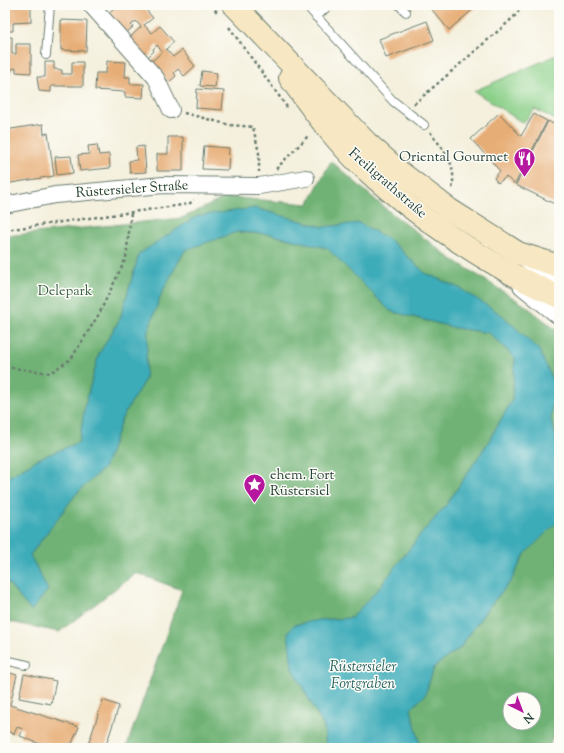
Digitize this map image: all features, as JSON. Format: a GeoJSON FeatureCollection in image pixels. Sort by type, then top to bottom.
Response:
{"type":"FeatureCollection","features":[{"type":"Feature","properties":{"kind":"main road","name":"Freiligrathstraße"},"geometry":{"type":"LineString","coordinates":[[234,5],[367,143],[400,172],[450,210],[518,252],[559,266]]}},
{"type":"Feature","properties":{"kind":"main road","name":"Freiligrathstraße"},"geometry":{"type":"LineString","coordinates":[[262,35],[285,71],[321,121],[365,169],[422,215],[505,271],[559,297]]}},
{"type":"Feature","properties":{"kind":"street"},"geometry":{"type":"LineString","coordinates":[[92,5],[156,78],[171,110]]}},
{"type":"Feature","properties":{"kind":"street","name":"Rüstersieler Straße"},"geometry":{"type":"LineString","coordinates":[[5,205],[54,195],[155,186],[259,186],[306,178]]}},
{"type":"Feature","properties":{"kind":"street"},"geometry":{"type":"LineString","coordinates":[[518,252],[559,282]]}},
{"type":"Feature","properties":{"kind":"street"},"geometry":{"type":"LineString","coordinates":[[505,271],[559,314]]}},
{"type":"Feature","properties":{"kind":"lane"},"geometry":{"type":"LineString","coordinates":[[46,55],[50,5]]}},
{"type":"Feature","properties":{"kind":"lane"},"geometry":{"type":"LineString","coordinates":[[306,5],[393,101],[424,125]]}},
{"type":"Feature","properties":{"kind":"lane"},"geometry":{"type":"LineString","coordinates":[[316,17],[329,5]]}},
{"type":"Feature","properties":{"kind":"lane"},"geometry":{"type":"LineString","coordinates":[[399,5],[406,12]]}},
{"type":"Feature","properties":{"kind":"lane"},"geometry":{"type":"LineString","coordinates":[[5,660],[27,665]]}},
{"type":"Feature","properties":{"kind":"path"},"geometry":{"type":"LineString","coordinates":[[406,111],[505,25],[517,14],[522,5]]}},
{"type":"Feature","properties":{"kind":"path"},"geometry":{"type":"LineString","coordinates":[[171,110],[230,125],[253,127],[259,153],[259,186]]}},
{"type":"Feature","properties":{"kind":"path"},"geometry":{"type":"LineString","coordinates":[[424,125],[450,158],[455,176],[450,196]]}},
{"type":"Feature","properties":{"kind":"path"},"geometry":{"type":"LineString","coordinates":[[259,186],[309,134]]}},
{"type":"Feature","properties":{"kind":"path"},"geometry":{"type":"LineString","coordinates":[[5,230],[190,204],[208,186]]}},
{"type":"Feature","properties":{"kind":"path"},"geometry":{"type":"LineString","coordinates":[[5,367],[50,372],[71,359],[99,314],[126,258],[131,213]]}},
{"type":"Feature","properties":{"kind":"green space"},"geometry":{"type":"Polygon","coordinates":[[[559,54],[559,122],[535,109],[523,123],[474,91],[559,54]]]}},
{"type":"Feature","properties":{"kind":"green space","name":"Delepark"},"geometry":{"type":"Polygon","coordinates":[[[331,161],[385,208],[449,257],[526,306],[559,332],[559,449],[551,419],[554,383],[461,289],[425,273],[390,240],[359,223],[323,227],[255,208],[139,254],[120,319],[99,354],[85,405],[79,442],[38,459],[5,479],[5,236],[182,218],[226,197],[308,204],[331,161]]]}},
{"type":"Feature","properties":{"kind":"green space"},"geometry":{"type":"Polygon","coordinates":[[[236,232],[269,234],[327,248],[390,311],[455,328],[489,333],[515,358],[512,400],[487,444],[447,504],[417,539],[379,588],[351,618],[318,620],[294,625],[292,668],[324,727],[326,748],[126,748],[182,590],[136,573],[59,632],[5,621],[5,579],[31,611],[30,555],[76,494],[105,467],[122,418],[145,379],[148,331],[162,292],[185,250],[236,232]]]}},
{"type":"Feature","properties":{"kind":"green space"},"geometry":{"type":"Polygon","coordinates":[[[559,511],[559,716],[549,748],[421,748],[411,709],[425,695],[434,667],[460,648],[487,609],[511,581],[525,554],[558,521],[559,511]]]}},
{"type":"Feature","properties":{"kind":"water","name":"Rüstersieler Fortgraben"},"geometry":{"type":"Polygon","coordinates":[[[255,208],[323,227],[359,223],[390,240],[425,273],[461,289],[502,315],[539,350],[554,383],[551,419],[559,449],[558,521],[525,554],[511,581],[487,609],[460,648],[434,667],[425,695],[411,709],[421,748],[326,748],[324,727],[292,668],[288,632],[294,625],[318,620],[351,618],[379,588],[417,539],[447,504],[487,444],[512,400],[515,358],[489,333],[455,328],[390,311],[327,248],[269,234],[237,232],[185,250],[162,292],[148,331],[145,379],[122,418],[105,467],[76,494],[30,555],[48,590],[31,611],[5,579],[5,479],[38,459],[79,442],[85,405],[99,354],[120,319],[139,254],[197,216],[255,208]]]}},
{"type":"Feature","properties":{"kind":"building"},"geometry":{"type":"Polygon","coordinates":[[[5,5],[31,5],[31,22],[13,23],[13,31],[5,31],[5,5]]]}},
{"type":"Feature","properties":{"kind":"building"},"geometry":{"type":"Polygon","coordinates":[[[118,5],[127,5],[130,9],[134,5],[142,5],[153,18],[144,25],[152,33],[160,26],[174,42],[166,49],[173,57],[182,50],[195,66],[184,76],[178,69],[174,73],[176,76],[169,82],[151,62],[162,52],[157,45],[153,49],[154,51],[147,58],[129,38],[141,27],[136,21],[131,25],[133,27],[126,33],[108,13],[118,5]]]}},
{"type":"Feature","properties":{"kind":"building"},"geometry":{"type":"Polygon","coordinates":[[[428,5],[478,5],[449,30],[428,5]]]}},
{"type":"Feature","properties":{"kind":"building"},"geometry":{"type":"Polygon","coordinates":[[[61,20],[87,21],[86,51],[61,50],[61,20]]]}},
{"type":"Feature","properties":{"kind":"building"},"geometry":{"type":"Polygon","coordinates":[[[427,21],[434,40],[386,58],[379,39],[427,21]]]}},
{"type":"Feature","properties":{"kind":"building"},"geometry":{"type":"Polygon","coordinates":[[[5,37],[12,37],[12,54],[16,54],[16,44],[31,44],[31,73],[16,72],[16,68],[12,69],[11,72],[5,72],[5,37]]]}},
{"type":"Feature","properties":{"kind":"building"},"geometry":{"type":"Polygon","coordinates":[[[107,61],[126,62],[125,77],[130,77],[130,84],[144,84],[143,98],[125,97],[125,92],[95,90],[96,73],[106,73],[107,61]]]}},
{"type":"Feature","properties":{"kind":"building"},"geometry":{"type":"Polygon","coordinates":[[[45,62],[54,62],[54,69],[62,70],[62,74],[72,74],[72,62],[83,62],[83,86],[51,86],[51,92],[39,91],[37,77],[45,77],[45,62]]]}},
{"type":"Feature","properties":{"kind":"building"},"geometry":{"type":"Polygon","coordinates":[[[202,71],[217,73],[215,87],[200,86],[202,71]]]}},
{"type":"Feature","properties":{"kind":"building"},"geometry":{"type":"Polygon","coordinates":[[[197,89],[224,91],[222,110],[196,108],[197,89]]]}},
{"type":"Feature","properties":{"kind":"building"},"geometry":{"type":"Polygon","coordinates":[[[499,113],[521,136],[534,114],[547,121],[515,184],[506,177],[498,183],[494,178],[500,171],[471,139],[499,113]]]}},
{"type":"Feature","properties":{"kind":"building"},"geometry":{"type":"Polygon","coordinates":[[[548,121],[559,127],[559,206],[516,185],[548,121]]]}},
{"type":"Feature","properties":{"kind":"building"},"geometry":{"type":"Polygon","coordinates":[[[43,124],[44,134],[48,133],[54,176],[5,184],[5,130],[43,124]]]}},
{"type":"Feature","properties":{"kind":"building"},"geometry":{"type":"Polygon","coordinates":[[[168,137],[183,137],[183,171],[157,171],[157,154],[168,154],[168,137]]]}},
{"type":"Feature","properties":{"kind":"building"},"geometry":{"type":"Polygon","coordinates":[[[97,145],[99,155],[109,154],[110,168],[80,171],[78,155],[89,154],[88,146],[97,145]]]}},
{"type":"Feature","properties":{"kind":"building"},"geometry":{"type":"Polygon","coordinates":[[[144,146],[146,172],[130,173],[129,161],[137,160],[136,147],[144,146]]]}},
{"type":"Feature","properties":{"kind":"building"},"geometry":{"type":"Polygon","coordinates":[[[204,146],[229,148],[228,170],[202,169],[204,146]]]}},
{"type":"Feature","properties":{"kind":"building"},"geometry":{"type":"Polygon","coordinates":[[[71,156],[73,173],[57,175],[55,157],[71,156]]]}},
{"type":"Feature","properties":{"kind":"building"},"geometry":{"type":"Polygon","coordinates":[[[7,672],[17,675],[10,705],[79,727],[70,748],[50,748],[20,736],[23,729],[17,727],[14,734],[5,730],[5,680],[7,672]]]}},
{"type":"Feature","properties":{"kind":"building"},"geometry":{"type":"Polygon","coordinates":[[[24,674],[56,681],[51,704],[19,698],[24,674]]]}},
{"type":"Feature","properties":{"kind":"building"},"geometry":{"type":"Polygon","coordinates":[[[103,700],[119,706],[105,748],[87,748],[103,700]]]}},
{"type":"Feature","properties":{"kind":"place","name":"Oriental Gourmet"},"geometry":{"type":"Point","coordinates":[524,178]}},
{"type":"Feature","properties":{"kind":"place","name":"ehem. Fort Rüstersiel"},"geometry":{"type":"Point","coordinates":[255,504]}}]}
